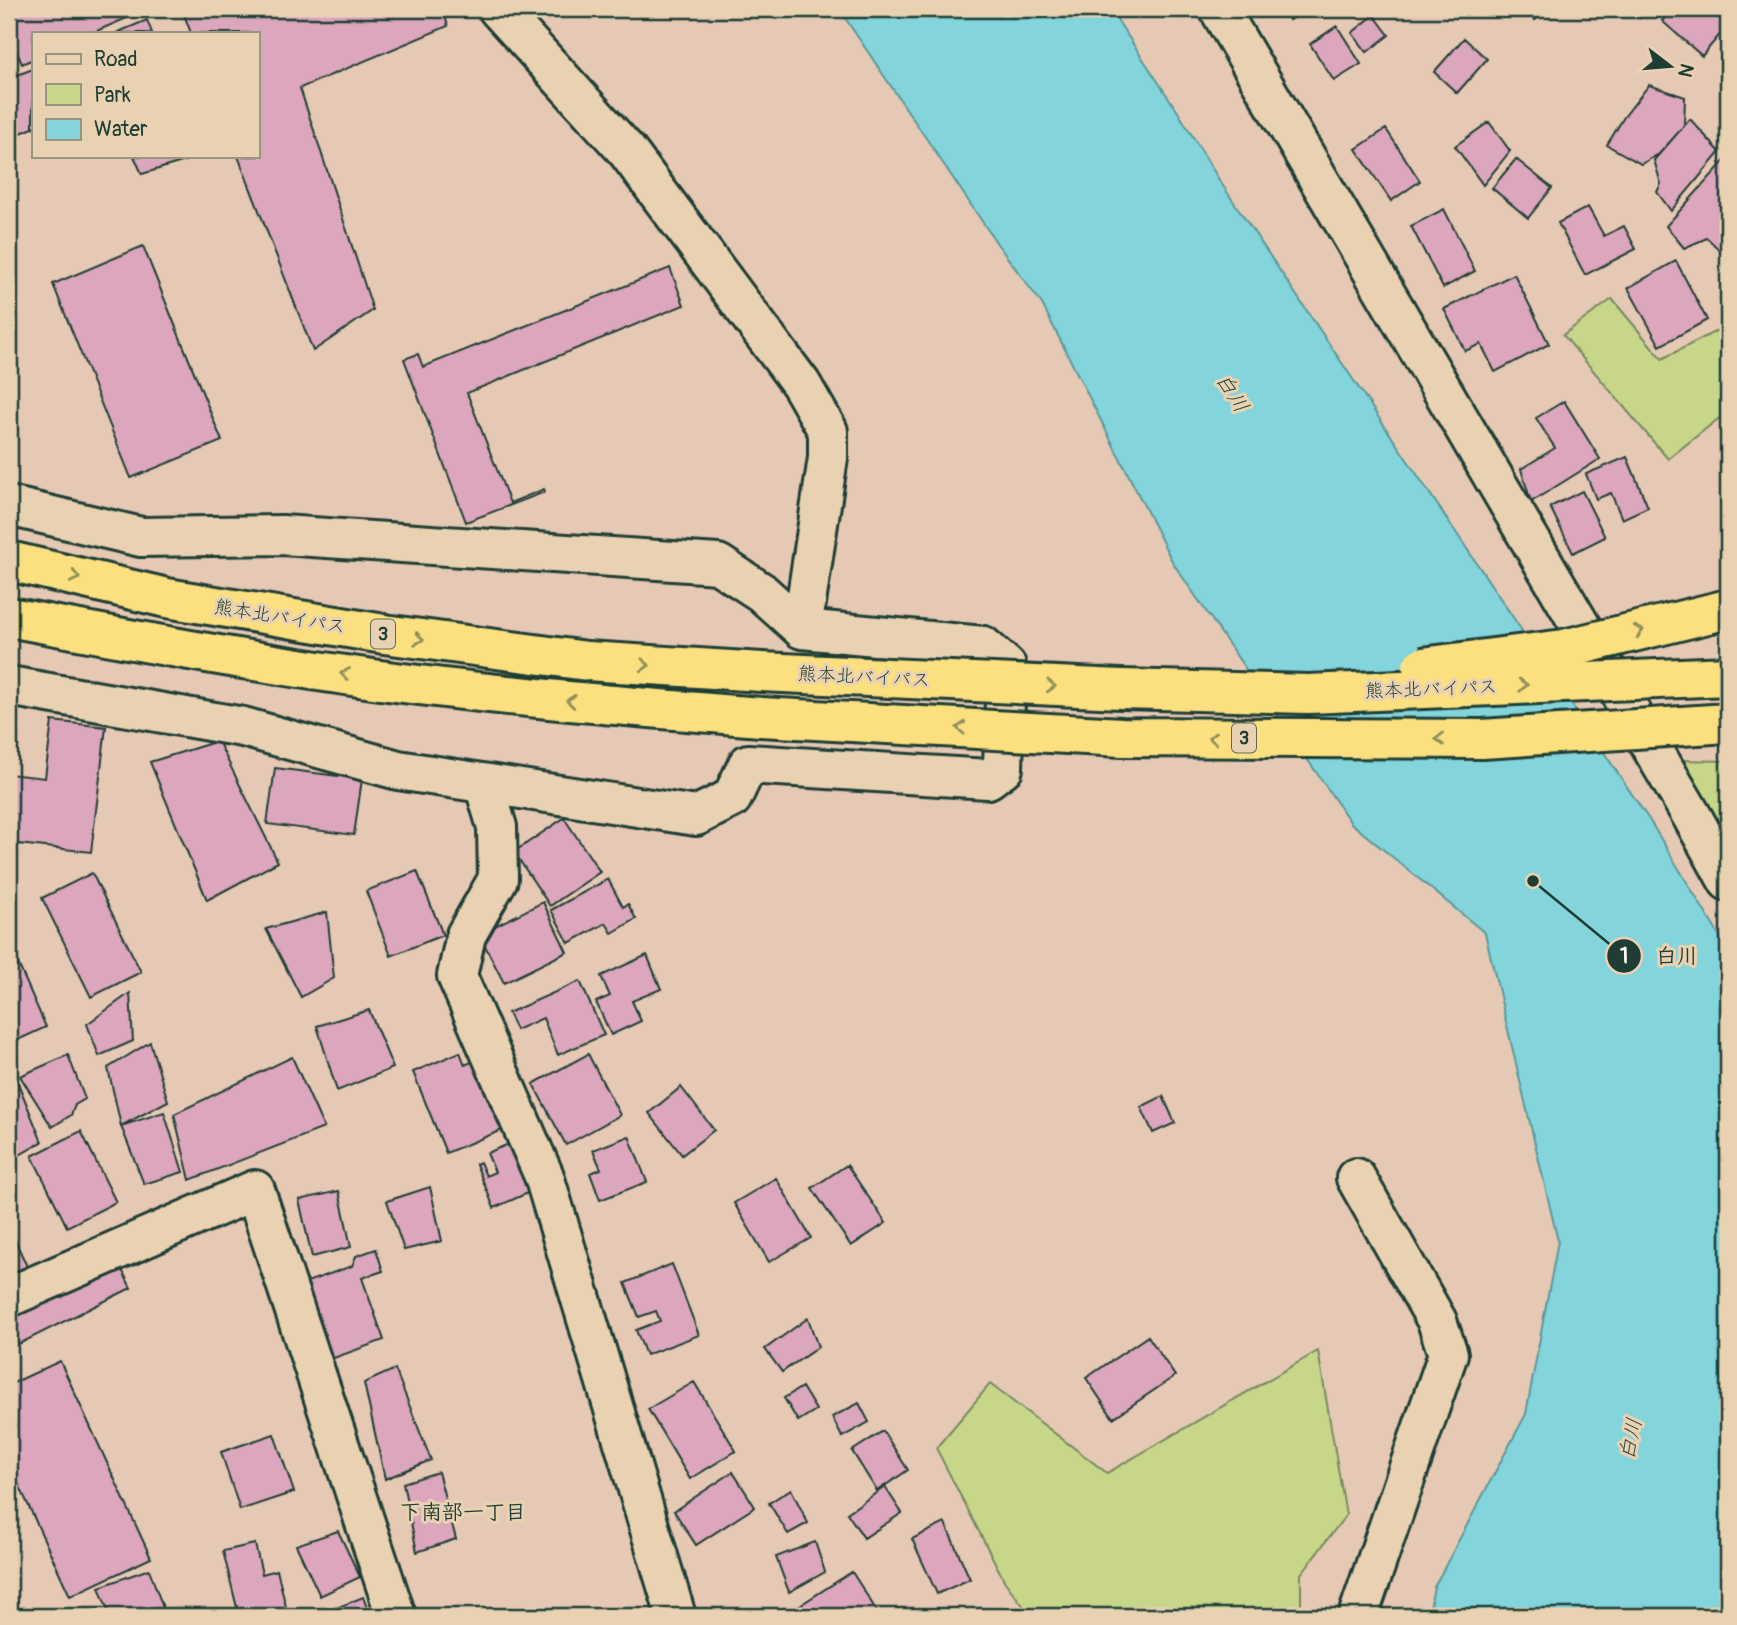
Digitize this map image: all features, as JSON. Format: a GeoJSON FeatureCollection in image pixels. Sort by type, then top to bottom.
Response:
{"type":"FeatureCollection","features":[{"type":"Feature","properties":{"kind":"highway","name":"熊本北バイパス"},"geometry":{"type":"LineString","coordinates":[[9,561],[167,598],[384,634],[587,661],[1121,690],[1308,694],[1728,676]]}},
{"type":"Feature","properties":{"kind":"highway","name":"3"},"geometry":{"type":"LineString","coordinates":[[1308,694],[1414,668],[1564,649],[1728,610]]}},
{"type":"Feature","properties":{"kind":"highway","name":"3"},"geometry":{"type":"LineString","coordinates":[[9,617],[161,646],[380,680],[583,703],[761,717],[1122,737],[1482,739],[1728,746]]}},
{"type":"Feature","properties":{"kind":"highway","name":"3"},"geometry":{"type":"LineString","coordinates":[[1482,739],[1728,723]]}},
{"type":"Feature","properties":{"kind":"street"},"geometry":{"type":"LineString","coordinates":[[498,9],[627,151],[801,384],[828,431],[828,458],[802,629]]}},
{"type":"Feature","properties":{"kind":"street"},"geometry":{"type":"LineString","coordinates":[[1219,9],[1728,881]]}},
{"type":"Feature","properties":{"kind":"street"},"geometry":{"type":"LineString","coordinates":[[9,506],[141,537],[282,535],[718,564],[761,592],[802,629],[983,646],[1006,666],[1003,768],[988,779],[748,764],[732,798],[696,816],[398,770],[243,727],[9,686]]}},
{"type":"Feature","properties":{"kind":"street"},"geometry":{"type":"LineString","coordinates":[[484,784],[497,827],[498,879],[466,935],[457,976],[544,1176],[676,1616]]}},
{"type":"Feature","properties":{"kind":"street"},"geometry":{"type":"LineString","coordinates":[[1356,1178],[1437,1321],[1448,1354],[1358,1616]]}},
{"type":"Feature","properties":{"kind":"street"},"geometry":{"type":"LineString","coordinates":[[9,1297],[255,1190],[396,1616]]}},
{"type":"Feature","properties":{"kind":"green space"},"geometry":{"type":"Polygon","coordinates":[[[1612,299],[1662,359],[1728,325],[1728,411],[1668,459],[1563,335],[1612,299]]]}},
{"type":"Feature","properties":{"kind":"green space"},"geometry":{"type":"Polygon","coordinates":[[[1679,760],[1728,761],[1728,849],[1679,760]]]}},
{"type":"Feature","properties":{"kind":"green space"},"geometry":{"type":"Polygon","coordinates":[[[1318,1351],[1346,1515],[1301,1574],[1301,1616],[1031,1616],[1005,1582],[936,1448],[990,1384],[1107,1473],[1318,1351]]]}},
{"type":"Feature","properties":{"kind":"water"},"geometry":{"type":"Polygon","coordinates":[[[839,9],[1110,9],[1221,183],[1650,821],[1728,950],[1728,1616],[1428,1616],[1434,1587],[1526,1414],[1558,1241],[1485,933],[1351,823],[1173,563],[1042,304],[998,245],[839,9]]]}},
{"type":"Feature","properties":{"kind":"building"},"geometry":{"type":"Polygon","coordinates":[[[9,9],[123,9],[127,18],[94,32],[32,32],[32,59],[22,64],[9,34],[9,9]]]}},
{"type":"Feature","properties":{"kind":"building"},"geometry":{"type":"Polygon","coordinates":[[[182,9],[443,9],[448,26],[300,88],[373,310],[313,351],[239,158],[259,158],[259,32],[191,32],[182,9]]]}},
{"type":"Feature","properties":{"kind":"building"},"geometry":{"type":"Polygon","coordinates":[[[1283,9],[1308,9],[1289,20],[1283,9]]]}},
{"type":"Feature","properties":{"kind":"building"},"geometry":{"type":"Polygon","coordinates":[[[1527,9],[1548,9],[1549,10],[1535,20],[1527,9]]]}},
{"type":"Feature","properties":{"kind":"building"},"geometry":{"type":"Polygon","coordinates":[[[1629,9],[1647,9],[1639,18],[1629,9]]]}},
{"type":"Feature","properties":{"kind":"building"},"geometry":{"type":"Polygon","coordinates":[[[1672,9],[1726,9],[1728,25],[1702,56],[1662,21],[1672,9]]]}},
{"type":"Feature","properties":{"kind":"building"},"geometry":{"type":"Polygon","coordinates":[[[1374,15],[1389,35],[1367,52],[1352,33],[1374,15]]]}},
{"type":"Feature","properties":{"kind":"building"},"geometry":{"type":"Polygon","coordinates":[[[147,20],[152,32],[118,32],[147,20]]]}},
{"type":"Feature","properties":{"kind":"building"},"geometry":{"type":"Polygon","coordinates":[[[1337,26],[1361,64],[1334,81],[1310,44],[1337,26]]]}},
{"type":"Feature","properties":{"kind":"building"},"geometry":{"type":"Polygon","coordinates":[[[1464,38],[1487,59],[1457,93],[1434,72],[1464,38]]]}},
{"type":"Feature","properties":{"kind":"building"},"geometry":{"type":"Polygon","coordinates":[[[32,69],[32,128],[11,137],[9,131],[9,78],[32,69]]]}},
{"type":"Feature","properties":{"kind":"building"},"geometry":{"type":"Polygon","coordinates":[[[1728,74],[1728,90],[1720,83],[1728,74]]]}},
{"type":"Feature","properties":{"kind":"building"},"geometry":{"type":"Polygon","coordinates":[[[1649,85],[1685,97],[1684,126],[1659,154],[1641,164],[1607,145],[1624,117],[1649,85]]]}},
{"type":"Feature","properties":{"kind":"building"},"geometry":{"type":"Polygon","coordinates":[[[1690,119],[1720,152],[1671,211],[1657,192],[1661,184],[1654,160],[1690,119]]]}},
{"type":"Feature","properties":{"kind":"building"},"geometry":{"type":"Polygon","coordinates":[[[1489,122],[1510,151],[1483,185],[1455,146],[1489,122]]]}},
{"type":"Feature","properties":{"kind":"building"},"geometry":{"type":"Polygon","coordinates":[[[1386,129],[1420,181],[1391,201],[1356,149],[1386,129]]]}},
{"type":"Feature","properties":{"kind":"building"},"geometry":{"type":"Polygon","coordinates":[[[1728,157],[1728,252],[1726,256],[1707,238],[1684,248],[1666,226],[1728,157]]]}},
{"type":"Feature","properties":{"kind":"building"},"geometry":{"type":"Polygon","coordinates":[[[135,158],[184,158],[185,161],[142,174],[135,158]]]}},
{"type":"Feature","properties":{"kind":"building"},"geometry":{"type":"Polygon","coordinates":[[[1516,159],[1552,188],[1528,218],[1492,188],[1516,159]]]}},
{"type":"Feature","properties":{"kind":"building"},"geometry":{"type":"Polygon","coordinates":[[[1588,207],[1604,236],[1624,226],[1636,249],[1585,275],[1558,223],[1588,207]]]}},
{"type":"Feature","properties":{"kind":"building"},"geometry":{"type":"Polygon","coordinates":[[[1444,209],[1475,271],[1443,288],[1411,226],[1444,209]]]}},
{"type":"Feature","properties":{"kind":"building"},"geometry":{"type":"Polygon","coordinates":[[[143,246],[222,441],[131,478],[53,284],[143,246]]]}},
{"type":"Feature","properties":{"kind":"building"},"geometry":{"type":"Polygon","coordinates":[[[1676,261],[1707,320],[1660,346],[1628,288],[1676,261]]]}},
{"type":"Feature","properties":{"kind":"building"},"geometry":{"type":"Polygon","coordinates":[[[670,268],[684,305],[467,393],[510,503],[544,489],[545,492],[466,522],[404,359],[418,354],[423,367],[670,268]]]}},
{"type":"Feature","properties":{"kind":"building"},"geometry":{"type":"Polygon","coordinates":[[[1514,274],[1549,344],[1495,372],[1481,344],[1465,351],[1444,309],[1514,274]]]}},
{"type":"Feature","properties":{"kind":"building"},"geometry":{"type":"Polygon","coordinates":[[[1564,401],[1600,459],[1531,502],[1521,469],[1555,448],[1536,418],[1564,401]]]}},
{"type":"Feature","properties":{"kind":"building"},"geometry":{"type":"Polygon","coordinates":[[[1627,457],[1648,507],[1622,519],[1611,493],[1596,499],[1586,474],[1627,457]]]}},
{"type":"Feature","properties":{"kind":"building"},"geometry":{"type":"Polygon","coordinates":[[[1582,491],[1605,537],[1573,553],[1550,507],[1582,491]]]}},
{"type":"Feature","properties":{"kind":"building"},"geometry":{"type":"Polygon","coordinates":[[[52,721],[106,727],[91,852],[9,843],[9,774],[45,778],[52,721]]]}},
{"type":"Feature","properties":{"kind":"building"},"geometry":{"type":"Polygon","coordinates":[[[218,741],[278,862],[207,900],[150,762],[218,741]]]}},
{"type":"Feature","properties":{"kind":"building"},"geometry":{"type":"Polygon","coordinates":[[[275,768],[362,779],[354,835],[267,824],[275,768]]]}},
{"type":"Feature","properties":{"kind":"building"},"geometry":{"type":"Polygon","coordinates":[[[564,818],[600,872],[550,906],[514,852],[564,818]]]}},
{"type":"Feature","properties":{"kind":"building"},"geometry":{"type":"Polygon","coordinates":[[[417,871],[443,935],[391,956],[366,891],[417,871]]]}},
{"type":"Feature","properties":{"kind":"building"},"geometry":{"type":"Polygon","coordinates":[[[92,873],[141,972],[91,997],[42,898],[92,873]]]}},
{"type":"Feature","properties":{"kind":"building"},"geometry":{"type":"Polygon","coordinates":[[[608,879],[623,907],[628,904],[636,919],[612,933],[606,923],[569,943],[551,910],[608,879]]]}},
{"type":"Feature","properties":{"kind":"building"},"geometry":{"type":"Polygon","coordinates":[[[543,902],[567,952],[504,983],[479,934],[543,902]]]}},
{"type":"Feature","properties":{"kind":"building"},"geometry":{"type":"Polygon","coordinates":[[[327,912],[334,978],[301,997],[266,929],[327,912]]]}},
{"type":"Feature","properties":{"kind":"building"},"geometry":{"type":"Polygon","coordinates":[[[9,943],[46,1027],[9,1044],[9,943]]]}},
{"type":"Feature","properties":{"kind":"building"},"geometry":{"type":"Polygon","coordinates":[[[647,955],[661,989],[632,1001],[641,1021],[611,1035],[596,1002],[610,996],[601,976],[647,955]]]}},
{"type":"Feature","properties":{"kind":"building"},"geometry":{"type":"Polygon","coordinates":[[[580,981],[604,1035],[558,1055],[543,1018],[516,1030],[508,1013],[580,981]]]}},
{"type":"Feature","properties":{"kind":"building"},"geometry":{"type":"Polygon","coordinates":[[[130,993],[133,1041],[99,1056],[87,1024],[130,993]]]}},
{"type":"Feature","properties":{"kind":"building"},"geometry":{"type":"Polygon","coordinates":[[[369,1010],[393,1068],[337,1091],[317,1026],[369,1010]]]}},
{"type":"Feature","properties":{"kind":"building"},"geometry":{"type":"Polygon","coordinates":[[[150,1042],[168,1101],[121,1126],[108,1068],[150,1042]]]}},
{"type":"Feature","properties":{"kind":"building"},"geometry":{"type":"Polygon","coordinates":[[[460,1052],[465,1065],[478,1059],[517,1124],[446,1153],[413,1072],[460,1052]]]}},
{"type":"Feature","properties":{"kind":"building"},"geometry":{"type":"Polygon","coordinates":[[[588,1054],[620,1115],[566,1145],[533,1084],[588,1054]]]}},
{"type":"Feature","properties":{"kind":"building"},"geometry":{"type":"Polygon","coordinates":[[[68,1055],[85,1099],[75,1105],[71,1115],[52,1127],[20,1076],[68,1055]]]}},
{"type":"Feature","properties":{"kind":"building"},"geometry":{"type":"Polygon","coordinates":[[[292,1057],[324,1128],[190,1180],[174,1114],[292,1057]]]}},
{"type":"Feature","properties":{"kind":"building"},"geometry":{"type":"Polygon","coordinates":[[[9,1061],[42,1142],[9,1161],[9,1061]]]}},
{"type":"Feature","properties":{"kind":"building"},"geometry":{"type":"Polygon","coordinates":[[[681,1087],[714,1130],[682,1155],[649,1113],[681,1087]]]}},
{"type":"Feature","properties":{"kind":"building"},"geometry":{"type":"Polygon","coordinates":[[[1163,1096],[1175,1123],[1153,1133],[1141,1107],[1163,1096]]]}},
{"type":"Feature","properties":{"kind":"building"},"geometry":{"type":"Polygon","coordinates":[[[164,1112],[183,1172],[144,1184],[121,1126],[164,1112]]]}},
{"type":"Feature","properties":{"kind":"building"},"geometry":{"type":"Polygon","coordinates":[[[81,1131],[116,1202],[67,1227],[32,1156],[81,1131]]]}},
{"type":"Feature","properties":{"kind":"building"},"geometry":{"type":"Polygon","coordinates":[[[629,1136],[647,1182],[600,1200],[590,1173],[601,1169],[593,1150],[629,1136]]]}},
{"type":"Feature","properties":{"kind":"building"},"geometry":{"type":"Polygon","coordinates":[[[511,1143],[532,1191],[494,1208],[476,1164],[480,1162],[486,1176],[495,1172],[487,1153],[511,1143]]]}},
{"type":"Feature","properties":{"kind":"building"},"geometry":{"type":"Polygon","coordinates":[[[847,1165],[886,1223],[851,1246],[812,1188],[847,1165]]]}},
{"type":"Feature","properties":{"kind":"building"},"geometry":{"type":"Polygon","coordinates":[[[776,1178],[811,1238],[769,1262],[734,1203],[776,1178]]]}},
{"type":"Feature","properties":{"kind":"building"},"geometry":{"type":"Polygon","coordinates":[[[430,1187],[442,1241],[404,1250],[387,1201],[430,1187]]]}},
{"type":"Feature","properties":{"kind":"building"},"geometry":{"type":"Polygon","coordinates":[[[339,1191],[351,1247],[312,1257],[299,1200],[339,1191]]]}},
{"type":"Feature","properties":{"kind":"building"},"geometry":{"type":"Polygon","coordinates":[[[9,1227],[30,1273],[9,1282],[9,1227]]]}},
{"type":"Feature","properties":{"kind":"building"},"geometry":{"type":"Polygon","coordinates":[[[376,1249],[383,1271],[362,1278],[384,1340],[331,1359],[304,1283],[352,1266],[356,1256],[376,1249]]]}},
{"type":"Feature","properties":{"kind":"building"},"geometry":{"type":"Polygon","coordinates":[[[113,1251],[131,1288],[9,1349],[9,1303],[113,1251]]]}},
{"type":"Feature","properties":{"kind":"building"},"geometry":{"type":"Polygon","coordinates":[[[672,1264],[699,1335],[646,1355],[636,1330],[660,1321],[656,1311],[639,1317],[625,1283],[672,1264]]]}},
{"type":"Feature","properties":{"kind":"building"},"geometry":{"type":"Polygon","coordinates":[[[808,1318],[818,1347],[782,1372],[765,1349],[808,1318]]]}},
{"type":"Feature","properties":{"kind":"building"},"geometry":{"type":"Polygon","coordinates":[[[1148,1336],[1175,1376],[1113,1418],[1086,1378],[1148,1336]]]}},
{"type":"Feature","properties":{"kind":"building"},"geometry":{"type":"Polygon","coordinates":[[[60,1361],[151,1558],[70,1596],[9,1463],[9,1385],[60,1361]]]}},
{"type":"Feature","properties":{"kind":"building"},"geometry":{"type":"Polygon","coordinates":[[[395,1369],[431,1460],[385,1479],[364,1383],[395,1369]]]}},
{"type":"Feature","properties":{"kind":"building"},"geometry":{"type":"Polygon","coordinates":[[[694,1382],[736,1451],[690,1479],[648,1409],[694,1382]]]}},
{"type":"Feature","properties":{"kind":"building"},"geometry":{"type":"Polygon","coordinates":[[[802,1387],[816,1410],[798,1421],[784,1398],[802,1387]]]}},
{"type":"Feature","properties":{"kind":"building"},"geometry":{"type":"Polygon","coordinates":[[[859,1403],[869,1422],[842,1437],[832,1417],[859,1403]]]}},
{"type":"Feature","properties":{"kind":"building"},"geometry":{"type":"Polygon","coordinates":[[[883,1431],[908,1470],[877,1491],[852,1451],[883,1431]]]}},
{"type":"Feature","properties":{"kind":"building"},"geometry":{"type":"Polygon","coordinates":[[[274,1434],[294,1492],[240,1510],[221,1452],[274,1434]]]}},
{"type":"Feature","properties":{"kind":"building"},"geometry":{"type":"Polygon","coordinates":[[[438,1472],[456,1539],[417,1552],[403,1483],[438,1472]]]}},
{"type":"Feature","properties":{"kind":"building"},"geometry":{"type":"Polygon","coordinates":[[[733,1472],[755,1507],[696,1545],[674,1511],[733,1472]]]}},
{"type":"Feature","properties":{"kind":"building"},"geometry":{"type":"Polygon","coordinates":[[[885,1487],[902,1513],[864,1538],[847,1513],[885,1487]]]}},
{"type":"Feature","properties":{"kind":"building"},"geometry":{"type":"Polygon","coordinates":[[[791,1489],[808,1523],[788,1534],[769,1503],[791,1489]]]}},
{"type":"Feature","properties":{"kind":"building"},"geometry":{"type":"Polygon","coordinates":[[[945,1523],[970,1579],[937,1594],[912,1539],[945,1523]]]}},
{"type":"Feature","properties":{"kind":"building"},"geometry":{"type":"Polygon","coordinates":[[[338,1531],[360,1577],[320,1596],[296,1545],[338,1531]]]}},
{"type":"Feature","properties":{"kind":"building"},"geometry":{"type":"Polygon","coordinates":[[[815,1542],[825,1572],[789,1592],[776,1557],[815,1542]]]}},
{"type":"Feature","properties":{"kind":"building"},"geometry":{"type":"Polygon","coordinates":[[[255,1544],[262,1574],[277,1570],[286,1607],[239,1616],[223,1551],[255,1544]]]}},
{"type":"Feature","properties":{"kind":"building"},"geometry":{"type":"Polygon","coordinates":[[[149,1569],[166,1616],[110,1616],[99,1587],[149,1569]]]}},
{"type":"Feature","properties":{"kind":"building"},"geometry":{"type":"Polygon","coordinates":[[[852,1572],[880,1616],[783,1616],[852,1572]]]}},
{"type":"Feature","properties":{"kind":"building"},"geometry":{"type":"Polygon","coordinates":[[[363,1597],[370,1616],[331,1616],[329,1611],[363,1597]]]}},
{"type":"Feature","properties":{"kind":"place","name":"白川"},"geometry":{"type":"Point","coordinates":[1533,881]}},
{"type":"Feature","properties":{"kind":"district","name":"下南部一丁目"},"geometry":{"type":"Point","coordinates":[463,1512]}}]}
